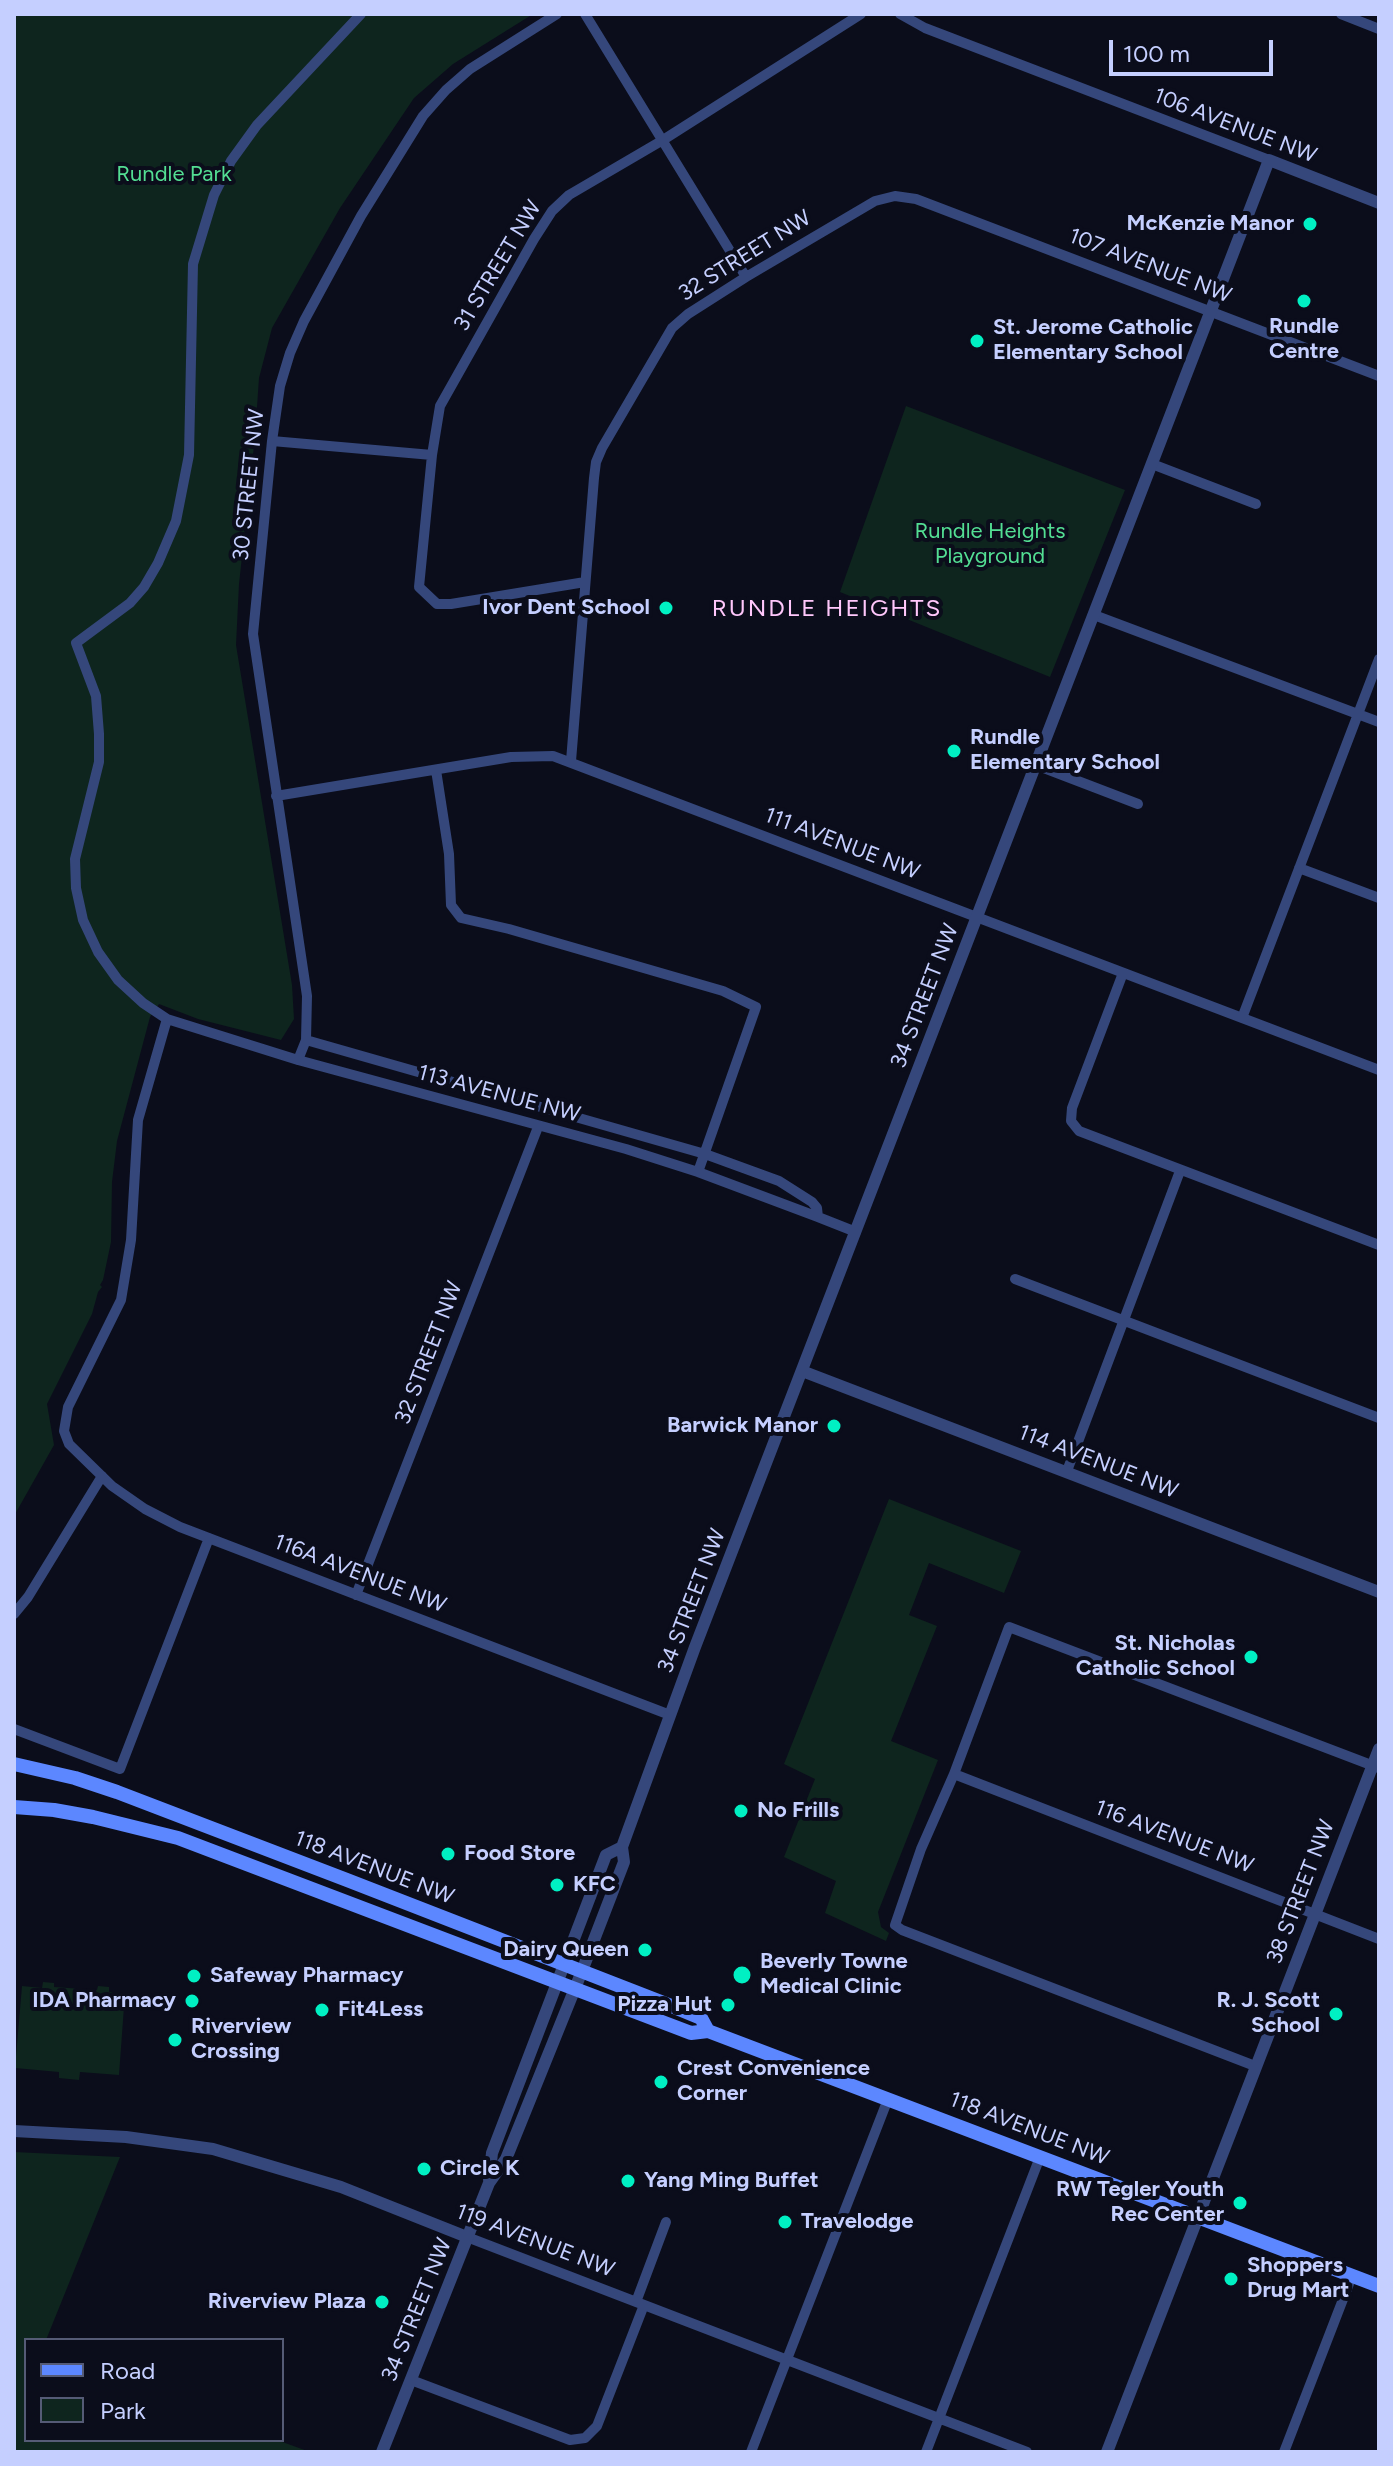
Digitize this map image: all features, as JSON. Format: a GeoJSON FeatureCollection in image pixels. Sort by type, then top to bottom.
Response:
{"type":"FeatureCollection","features":[{"type":"Feature","properties":{"kind":"main road","name":"118 AVENUE NW"},"geometry":{"type":"LineString","coordinates":[[14,1764],[75,1778],[117,1792],[701,2018],[708,2031]]}},
{"type":"Feature","properties":{"kind":"main road","name":"118 AVENUE NW"},"geometry":{"type":"LineString","coordinates":[[14,1807],[93,1817],[178,1838],[691,2033],[708,2031],[1379,2286]]}},
{"type":"Feature","properties":{"kind":"street","name":"113 AVENUE NW"},"geometry":{"type":"LineString","coordinates":[[361,14],[257,125],[231,161],[214,195],[193,264],[189,455],[176,521],[144,587],[130,603],[76,643],[96,696],[99,734],[99,762],[77,844],[75,874],[78,903],[90,936],[107,966],[130,992],[167,1019],[298,1060],[626,1149],[698,1172],[856,1232]]}},
{"type":"Feature","properties":{"kind":"street","name":"30 STREET NW"},"geometry":{"type":"LineString","coordinates":[[298,1060],[306,1040],[307,996],[253,634],[280,386],[290,353],[361,216],[412,132],[435,101],[458,79],[557,14]]}},
{"type":"Feature","properties":{"kind":"street"},"geometry":{"type":"LineString","coordinates":[[585,14],[746,277]]}},
{"type":"Feature","properties":{"kind":"street","name":"31 STREET NW"},"geometry":{"type":"LineString","coordinates":[[585,582],[451,604],[437,604],[419,587],[440,406],[552,211],[569,195],[663,140],[861,14]]}},
{"type":"Feature","properties":{"kind":"street","name":"106 AVENUE NW"},"geometry":{"type":"LineString","coordinates":[[900,14],[925,28],[1379,203]]}},
{"type":"Feature","properties":{"kind":"street"},"geometry":{"type":"LineString","coordinates":[[1341,14],[1358,17],[1379,29]]}},
{"type":"Feature","properties":{"kind":"street","name":"34 STREET NW"},"geometry":{"type":"LineString","coordinates":[[382,2452],[489,2183],[506,2159],[582,1971],[624,1862],[622,1847],[670,1715],[1269,160]]}},
{"type":"Feature","properties":{"kind":"street","name":"32 STREET NW"},"geometry":{"type":"LineString","coordinates":[[571,761],[596,462],[672,328],[688,314],[746,277],[875,201],[905,196]]}},
{"type":"Feature","properties":{"kind":"street","name":"107 AVENUE NW"},"geometry":{"type":"LineString","coordinates":[[905,196],[1062,253],[1379,376]]}},
{"type":"Feature","properties":{"kind":"street"},"geometry":{"type":"LineString","coordinates":[[272,441],[432,455]]}},
{"type":"Feature","properties":{"kind":"street"},"geometry":{"type":"LineString","coordinates":[[1152,464],[1256,504]]}},
{"type":"Feature","properties":{"kind":"street"},"geometry":{"type":"LineString","coordinates":[[1094,615],[1379,722]]}},
{"type":"Feature","properties":{"kind":"street"},"geometry":{"type":"LineString","coordinates":[[1242,1018],[1379,659]]}},
{"type":"Feature","properties":{"kind":"street","name":"111 AVENUE NW"},"geometry":{"type":"LineString","coordinates":[[276,796],[534,755],[571,761],[1379,1070]]}},
{"type":"Feature","properties":{"kind":"street"},"geometry":{"type":"LineString","coordinates":[[1036,765],[1138,804]]}},
{"type":"Feature","properties":{"kind":"street"},"geometry":{"type":"LineString","coordinates":[[436,770],[449,854],[451,905],[461,918],[723,991],[756,1007],[698,1172]]}},
{"type":"Feature","properties":{"kind":"street"},"geometry":{"type":"LineString","coordinates":[[1299,868],[1379,898]]}},
{"type":"Feature","properties":{"kind":"street"},"geometry":{"type":"LineString","coordinates":[[1123,973],[1072,1108],[1071,1121],[1079,1131],[1379,1245]]}},
{"type":"Feature","properties":{"kind":"street","name":"116A AVENUE NW"},"geometry":{"type":"LineString","coordinates":[[167,1019],[138,1120],[131,1240],[121,1300],[68,1407],[64,1431],[74,1451],[145,1509],[209,1538],[670,1715]]}},
{"type":"Feature","properties":{"kind":"street","name":"113 AVENUE NW"},"geometry":{"type":"LineString","coordinates":[[306,1040],[705,1154],[779,1181],[812,1202],[817,1208],[818,1217]]}},
{"type":"Feature","properties":{"kind":"street","name":"32 STREET NW"},"geometry":{"type":"LineString","coordinates":[[356,1595],[538,1127]]}},
{"type":"Feature","properties":{"kind":"street"},"geometry":{"type":"LineString","coordinates":[[1067,1471],[1180,1171]]}},
{"type":"Feature","properties":{"kind":"street"},"geometry":{"type":"LineString","coordinates":[[1015,1279],[1379,1418]]}},
{"type":"Feature","properties":{"kind":"street","name":"114 AVENUE NW"},"geometry":{"type":"LineString","coordinates":[[802,1371],[1379,1592]]}},
{"type":"Feature","properties":{"kind":"street"},"geometry":{"type":"LineString","coordinates":[[14,1614],[28,1597],[102,1476]]}},
{"type":"Feature","properties":{"kind":"street"},"geometry":{"type":"LineString","coordinates":[[14,1729],[120,1769],[209,1538]]}},
{"type":"Feature","properties":{"kind":"street"},"geometry":{"type":"LineString","coordinates":[[1255,2066],[895,1925],[921,1849],[954,1774],[1009,1627],[1376,1766]]}},
{"type":"Feature","properties":{"kind":"street","name":"38 STREET NW"},"geometry":{"type":"LineString","coordinates":[[1107,2452],[1200,2218],[1314,1913],[1376,1766],[1379,1749]]}},
{"type":"Feature","properties":{"kind":"street","name":"116 AVENUE NW"},"geometry":{"type":"LineString","coordinates":[[954,1774],[1379,1939]]}},
{"type":"Feature","properties":{"kind":"street","name":"34 STREET NW"},"geometry":{"type":"LineString","coordinates":[[489,2183],[492,2153],[606,1855],[622,1847]]}},
{"type":"Feature","properties":{"kind":"street"},"geometry":{"type":"LineString","coordinates":[[751,2452],[888,2099]]}},
{"type":"Feature","properties":{"kind":"street","name":"119 AVENUE NW"},"geometry":{"type":"LineString","coordinates":[[14,2131],[126,2137],[213,2149],[341,2187],[1027,2452]]}},
{"type":"Feature","properties":{"kind":"street"},"geometry":{"type":"LineString","coordinates":[[926,2452],[1040,2157]]}},
{"type":"Feature","properties":{"kind":"street"},"geometry":{"type":"LineString","coordinates":[[411,2380],[570,2440],[585,2438],[597,2426],[666,2222]]}},
{"type":"Feature","properties":{"kind":"street"},"geometry":{"type":"LineString","coordinates":[[1284,2452],[1352,2276]]}},
{"type":"Feature","properties":{"kind":"green space","name":"Rundle Park"},"geometry":{"type":"Polygon","coordinates":[[[14,14],[533,14],[453,64],[414,98],[340,208],[272,328],[259,378],[236,645],[292,985],[294,1019],[281,1040],[198,1019],[159,1004],[150,1017],[117,1141],[112,1182],[111,1242],[102,1287],[92,1314],[47,1404],[54,1445],[14,1516],[14,14]]]}},
{"type":"Feature","properties":{"kind":"green space","name":"Rundle Heights Playground"},"geometry":{"type":"Polygon","coordinates":[[[906,406],[1125,490],[1050,677],[840,592],[906,406]]]}},
{"type":"Feature","properties":{"kind":"green space"},"geometry":{"type":"Polygon","coordinates":[[[889,1499],[1021,1551],[1004,1593],[929,1563],[909,1615],[937,1626],[891,1741],[938,1760],[878,1912],[881,1927],[889,1933],[886,1941],[825,1913],[836,1881],[784,1857],[815,1779],[784,1764],[889,1499]]]}},
{"type":"Feature","properties":{"kind":"green space"},"geometry":{"type":"Polygon","coordinates":[[[43,1982],[54,1983],[54,1987],[97,1990],[98,1986],[109,1987],[109,1992],[125,1993],[119,2075],[80,2072],[79,2080],[59,2078],[59,2072],[15,2068],[22,1986],[42,1988],[43,1982]]]}},
{"type":"Feature","properties":{"kind":"green space"},"geometry":{"type":"Polygon","coordinates":[[[14,2152],[120,2157],[47,2338],[24,2338],[24,2442],[282,2442],[310,2452],[14,2452],[14,2152]]]}},
{"type":"Feature","properties":{"kind":"place","name":"McKenzie Manor"},"geometry":{"type":"Point","coordinates":[1310,224]}},
{"type":"Feature","properties":{"kind":"place","name":"Rundle Centre"},"geometry":{"type":"Point","coordinates":[1304,301]}},
{"type":"Feature","properties":{"kind":"place","name":"St. Jerome Catholic Elementary School"},"geometry":{"type":"Point","coordinates":[977,341]}},
{"type":"Feature","properties":{"kind":"place","name":"Ivor Dent School"},"geometry":{"type":"Point","coordinates":[666,608]}},
{"type":"Feature","properties":{"kind":"place","name":"Rundle Elementary School"},"geometry":{"type":"Point","coordinates":[954,751]}},
{"type":"Feature","properties":{"kind":"place","name":"Barwick Manor"},"geometry":{"type":"Point","coordinates":[834,1426]}},
{"type":"Feature","properties":{"kind":"place","name":"St. Nicholas Catholic School"},"geometry":{"type":"Point","coordinates":[1251,1657]}},
{"type":"Feature","properties":{"kind":"place","name":"No Frills"},"geometry":{"type":"Point","coordinates":[741,1811]}},
{"type":"Feature","properties":{"kind":"place","name":"Food Store"},"geometry":{"type":"Point","coordinates":[448,1854]}},
{"type":"Feature","properties":{"kind":"place","name":"KFC"},"geometry":{"type":"Point","coordinates":[557,1885]}},
{"type":"Feature","properties":{"kind":"place","name":"Dairy Queen"},"geometry":{"type":"Point","coordinates":[645,1950]}},
{"type":"Feature","properties":{"kind":"place","name":"Beverly Towne Medical Clinic"},"geometry":{"type":"Point","coordinates":[742,1975]}},
{"type":"Feature","properties":{"kind":"place","name":"Safeway Pharmacy"},"geometry":{"type":"Point","coordinates":[194,1976]}},
{"type":"Feature","properties":{"kind":"place","name":"IDA Pharmacy"},"geometry":{"type":"Point","coordinates":[192,2001]}},
{"type":"Feature","properties":{"kind":"place","name":"Pizza Hut"},"geometry":{"type":"Point","coordinates":[728,2005]}},
{"type":"Feature","properties":{"kind":"place","name":"Fit4Less"},"geometry":{"type":"Point","coordinates":[322,2010]}},
{"type":"Feature","properties":{"kind":"place","name":"R. J. Scott School"},"geometry":{"type":"Point","coordinates":[1336,2014]}},
{"type":"Feature","properties":{"kind":"place","name":"Riverview Crossing"},"geometry":{"type":"Point","coordinates":[175,2040]}},
{"type":"Feature","properties":{"kind":"place","name":"Crest Convenience Corner"},"geometry":{"type":"Point","coordinates":[661,2082]}},
{"type":"Feature","properties":{"kind":"place","name":"Circle K"},"geometry":{"type":"Point","coordinates":[424,2169]}},
{"type":"Feature","properties":{"kind":"place","name":"Yang Ming Buffet"},"geometry":{"type":"Point","coordinates":[628,2181]}},
{"type":"Feature","properties":{"kind":"place","name":"RW Tegler Youth Rec Center"},"geometry":{"type":"Point","coordinates":[1240,2203]}},
{"type":"Feature","properties":{"kind":"place","name":"Travelodge"},"geometry":{"type":"Point","coordinates":[785,2222]}},
{"type":"Feature","properties":{"kind":"place","name":"Shoppers Drug Mart"},"geometry":{"type":"Point","coordinates":[1231,2279]}},
{"type":"Feature","properties":{"kind":"place","name":"Riverview Plaza"},"geometry":{"type":"Point","coordinates":[382,2302]}},
{"type":"Feature","properties":{"kind":"district","name":"RUNDLE HEIGHTS"},"geometry":{"type":"Point","coordinates":[827,609]}}]}
